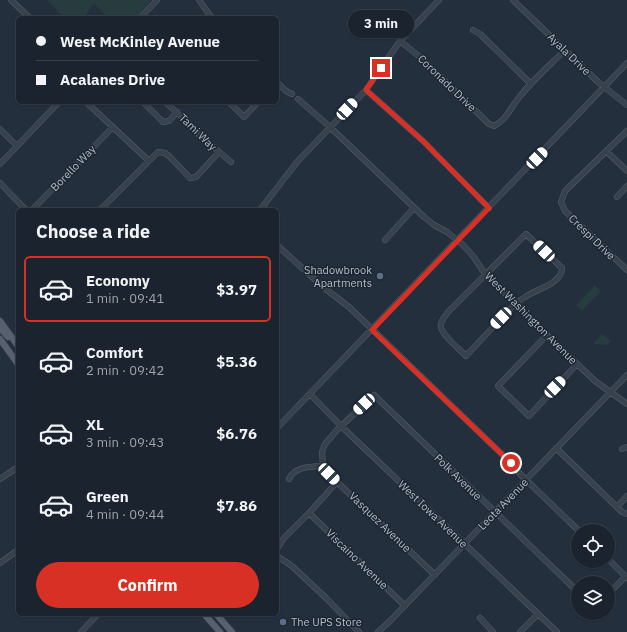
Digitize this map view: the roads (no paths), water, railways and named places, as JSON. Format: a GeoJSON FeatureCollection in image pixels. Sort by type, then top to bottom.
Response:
{"type":"FeatureCollection","features":[{"type":"Feature","properties":{"kind":"main road"},"geometry":{"type":"LineString","coordinates":[[0,321],[16,343]]}},
{"type":"Feature","properties":{"kind":"main road"},"geometry":{"type":"LineString","coordinates":[[0,328],[16,343]]}},
{"type":"Feature","properties":{"kind":"main road"},"geometry":{"type":"LineString","coordinates":[[0,339],[16,361]]}},
{"type":"Feature","properties":{"kind":"main road"},"geometry":{"type":"LineString","coordinates":[[206,616],[220,632]]}},
{"type":"Feature","properties":{"kind":"main road"},"geometry":{"type":"LineString","coordinates":[[218,616],[232,632]]}},
{"type":"Feature","properties":{"kind":"street"},"geometry":{"type":"LineString","coordinates":[[11,0],[28,16]]}},
{"type":"Feature","properties":{"kind":"street"},"geometry":{"type":"LineString","coordinates":[[142,16],[157,0]]}},
{"type":"Feature","properties":{"kind":"street"},"geometry":{"type":"LineString","coordinates":[[199,0],[211,16]]}},
{"type":"Feature","properties":{"kind":"street"},"geometry":{"type":"LineString","coordinates":[[262,208],[297,162],[366,90],[400,41],[438,0]]}},
{"type":"Feature","properties":{"kind":"street","name":"Ayala Drive"},"geometry":{"type":"LineString","coordinates":[[513,0],[604,87],[627,105]]}},
{"type":"Feature","properties":{"kind":"street"},"geometry":{"type":"LineString","coordinates":[[473,30],[480,34],[531,84],[565,50]]}},
{"type":"Feature","properties":{"kind":"street","name":"Coronado Drive"},"geometry":{"type":"LineString","coordinates":[[400,41],[420,57],[489,124],[494,126],[499,124],[519,97],[531,84]]}},
{"type":"Feature","properties":{"kind":"street"},"geometry":{"type":"LineString","coordinates":[[279,426],[627,63]]}},
{"type":"Feature","properties":{"kind":"street"},"geometry":{"type":"LineString","coordinates":[[279,84],[286,91],[292,94]]}},
{"type":"Feature","properties":{"kind":"street"},"geometry":{"type":"LineString","coordinates":[[366,90],[423,141],[489,208]]}},
{"type":"Feature","properties":{"kind":"street","name":"West Washington Avenue"},"geometry":{"type":"LineString","coordinates":[[298,99],[330,127],[428,221],[458,240],[473,256],[485,274],[515,304],[595,381],[627,404]]}},
{"type":"Feature","properties":{"kind":"street"},"geometry":{"type":"LineString","coordinates":[[0,164],[57,104]]}},
{"type":"Feature","properties":{"kind":"street"},"geometry":{"type":"LineString","coordinates":[[88,104],[148,160]]}},
{"type":"Feature","properties":{"kind":"street"},"geometry":{"type":"LineString","coordinates":[[146,104],[164,122],[169,121],[177,112]]}},
{"type":"Feature","properties":{"kind":"street","name":"Tami Way"},"geometry":{"type":"LineString","coordinates":[[167,104],[189,123],[197,133],[231,162]]}},
{"type":"Feature","properties":{"kind":"street"},"geometry":{"type":"LineString","coordinates":[[231,104],[244,117],[256,104]]}},
{"type":"Feature","properties":{"kind":"street","name":"Borello Way"},"geometry":{"type":"LineString","coordinates":[[34,208],[113,127]]}},
{"type":"Feature","properties":{"kind":"street"},"geometry":{"type":"LineString","coordinates":[[0,129],[17,146]]}},
{"type":"Feature","properties":{"kind":"street"},"geometry":{"type":"LineString","coordinates":[[627,131],[606,151],[627,170]]}},
{"type":"Feature","properties":{"kind":"street","name":"Crespi Drive"},"geometry":{"type":"LineString","coordinates":[[606,151],[565,191],[561,202],[565,211],[627,270]]}},
{"type":"Feature","properties":{"kind":"street"},"geometry":{"type":"LineString","coordinates":[[102,208],[148,160],[158,152],[165,153],[190,178],[192,178],[196,177],[219,152]]}},
{"type":"Feature","properties":{"kind":"street"},"geometry":{"type":"LineString","coordinates":[[0,184],[24,208]]}},
{"type":"Feature","properties":{"kind":"street"},"geometry":{"type":"LineString","coordinates":[[617,197],[627,186]]}},
{"type":"Feature","properties":{"kind":"street"},"geometry":{"type":"LineString","coordinates":[[384,240],[414,208]]}},
{"type":"Feature","properties":{"kind":"street"},"geometry":{"type":"LineString","coordinates":[[526,234],[562,268],[562,273],[559,277],[515,304],[466,356],[447,337],[441,328],[441,323],[448,312],[485,274],[526,234]]}},
{"type":"Feature","properties":{"kind":"street"},"geometry":{"type":"LineString","coordinates":[[279,247],[323,288],[349,307],[511,463],[526,480],[572,524]]}},
{"type":"Feature","properties":{"kind":"street"},"geometry":{"type":"LineString","coordinates":[[547,335],[498,386],[529,416],[577,364]]}},
{"type":"Feature","properties":{"kind":"street","name":"Leota Avenue"},"geometry":{"type":"LineString","coordinates":[[378,632],[435,575],[627,374]]}},
{"type":"Feature","properties":{"kind":"street","name":"West Iowa Avenue"},"geometry":{"type":"LineString","coordinates":[[310,394],[341,426],[557,632]]}},
{"type":"Feature","properties":{"kind":"street","name":"Polk Avenue"},"geometry":{"type":"LineString","coordinates":[[341,426],[374,395],[571,585]]}},
{"type":"Feature","properties":{"kind":"street"},"geometry":{"type":"LineString","coordinates":[[289,479],[298,469],[323,466],[322,452],[325,444],[341,426]]}},
{"type":"Feature","properties":{"kind":"street"},"geometry":{"type":"LineString","coordinates":[[556,448],[622,512],[627,514]]}},
{"type":"Feature","properties":{"kind":"street","name":"Vasquez Avenue"},"geometry":{"type":"LineString","coordinates":[[323,466],[337,482],[435,575]]}},
{"type":"Feature","properties":{"kind":"street"},"geometry":{"type":"LineString","coordinates":[[0,479],[16,468]]}},
{"type":"Feature","properties":{"kind":"street"},"geometry":{"type":"LineString","coordinates":[[279,546],[284,538],[337,482]]}},
{"type":"Feature","properties":{"kind":"street"},"geometry":{"type":"LineString","coordinates":[[617,507],[627,496]]}},
{"type":"Feature","properties":{"kind":"street","name":"Viscaino Avenue"},"geometry":{"type":"LineString","coordinates":[[309,513],[405,606]]}},
{"type":"Feature","properties":{"kind":"street"},"geometry":{"type":"LineString","coordinates":[[0,562],[16,551]]}},
{"type":"Feature","properties":{"kind":"street"},"geometry":{"type":"LineString","coordinates":[[279,557],[302,575],[333,604],[359,632]]}},
{"type":"Feature","properties":{"kind":"street"},"geometry":{"type":"LineString","coordinates":[[615,566],[626,577],[615,587]]}},
{"type":"Feature","properties":{"kind":"street"},"geometry":{"type":"LineString","coordinates":[[520,632],[538,614]]}},
{"type":"Feature","properties":{"kind":"street"},"geometry":{"type":"LineString","coordinates":[[83,631],[96,616]]}},
{"type":"Feature","properties":{"kind":"street"},"geometry":{"type":"LineString","coordinates":[[480,618],[493,632]]}},
{"type":"Feature","properties":{"kind":"place","name":"Shadowbrook Apartments"},"geometry":{"type":"Point","coordinates":[380,276]}},
{"type":"Feature","properties":{"kind":"place","name":"The UPS Store"},"geometry":{"type":"Point","coordinates":[283,622]}}]}
